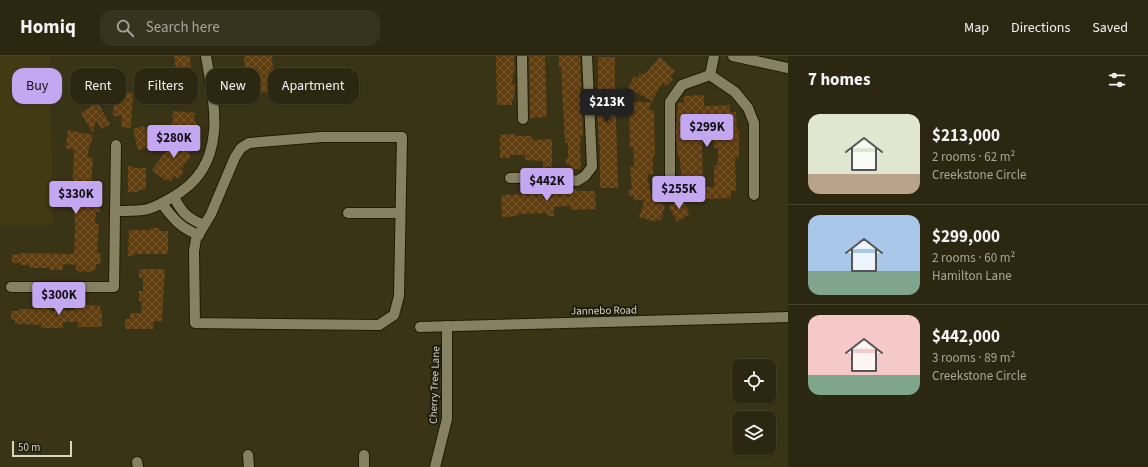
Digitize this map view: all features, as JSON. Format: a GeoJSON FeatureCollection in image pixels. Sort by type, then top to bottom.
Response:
{"type":"FeatureCollection","features":[{"type":"Feature","properties":{"kind":"street"},"geometry":{"type":"LineString","coordinates":[[115,211],[144,210],[162,204],[190,186],[200,175],[206,164],[212,145],[214,131],[214,114],[206,56]]}},
{"type":"Feature","properties":{"kind":"street"},"geometry":{"type":"LineString","coordinates":[[522,56],[523,118]]}},
{"type":"Feature","properties":{"kind":"street"},"geometry":{"type":"LineString","coordinates":[[510,178],[550,177],[577,181],[585,176],[592,167],[587,56]]}},
{"type":"Feature","properties":{"kind":"street"},"geometry":{"type":"LineString","coordinates":[[710,75],[714,56]]}},
{"type":"Feature","properties":{"kind":"street"},"geometry":{"type":"LineString","coordinates":[[733,56],[788,68]]}},
{"type":"Feature","properties":{"kind":"street"},"geometry":{"type":"LineString","coordinates":[[670,186],[670,102],[682,86],[710,75]]}},
{"type":"Feature","properties":{"kind":"street"},"geometry":{"type":"LineString","coordinates":[[710,75],[735,92],[748,108],[754,123],[754,195]]}},
{"type":"Feature","properties":{"kind":"street"},"geometry":{"type":"LineString","coordinates":[[321,136],[402,137],[399,296],[394,314],[379,325],[194,323],[194,250],[196,239],[204,225],[235,157],[241,148],[249,144],[321,136]]}},
{"type":"Feature","properties":{"kind":"street"},"geometry":{"type":"LineString","coordinates":[[11,287],[114,287],[116,145]]}},
{"type":"Feature","properties":{"kind":"street"},"geometry":{"type":"LineString","coordinates":[[174,197],[180,210],[192,220],[204,225]]}},
{"type":"Feature","properties":{"kind":"street"},"geometry":{"type":"LineString","coordinates":[[162,204],[186,230],[199,235]]}},
{"type":"Feature","properties":{"kind":"street"},"geometry":{"type":"LineString","coordinates":[[348,212],[400,212]]}},
{"type":"Feature","properties":{"kind":"street","name":"Jannebo Road"},"geometry":{"type":"LineString","coordinates":[[420,327],[788,318]]}},
{"type":"Feature","properties":{"kind":"street","name":"Cherry Tree Lane"},"geometry":{"type":"LineString","coordinates":[[435,467],[447,419],[447,326]]}},
{"type":"Feature","properties":{"kind":"street"},"geometry":{"type":"LineString","coordinates":[[248,455],[249,467]]}},
{"type":"Feature","properties":{"kind":"street"},"geometry":{"type":"LineString","coordinates":[[364,455],[364,467]]}},
{"type":"Feature","properties":{"kind":"shaded area"},"geometry":{"type":"Polygon","coordinates":[[[0,56],[49,56],[49,68],[12,68],[12,104],[50,104],[53,225],[0,225],[0,56]]]}},
{"type":"Feature","properties":{"kind":"building"},"geometry":{"type":"Polygon","coordinates":[[[174,56],[190,56],[191,67],[176,68],[174,56]]]}},
{"type":"Feature","properties":{"kind":"building"},"geometry":{"type":"Polygon","coordinates":[[[244,56],[272,56],[273,68],[268,68],[268,92],[260,93],[260,68],[245,68],[244,56]]]}},
{"type":"Feature","properties":{"kind":"building"},"geometry":{"type":"Polygon","coordinates":[[[496,56],[514,56],[515,70],[512,84],[515,84],[515,92],[512,105],[497,105],[496,56]]]}},
{"type":"Feature","properties":{"kind":"building"},"geometry":{"type":"Polygon","coordinates":[[[529,56],[545,56],[547,117],[530,118],[529,56]]]}},
{"type":"Feature","properties":{"kind":"building"},"geometry":{"type":"Polygon","coordinates":[[[559,56],[580,56],[583,136],[581,136],[580,142],[581,169],[571,169],[571,165],[566,165],[566,159],[568,159],[568,143],[565,143],[561,67],[559,67],[559,56]]]}},
{"type":"Feature","properties":{"kind":"building"},"geometry":{"type":"Polygon","coordinates":[[[598,57],[615,57],[618,188],[600,188],[600,144],[597,103],[598,57]]]}},
{"type":"Feature","properties":{"kind":"building"},"geometry":{"type":"Polygon","coordinates":[[[660,57],[675,71],[670,77],[673,79],[666,86],[662,83],[652,101],[628,88],[634,76],[637,78],[640,73],[644,75],[660,57]]]}},
{"type":"Feature","properties":{"kind":"building"},"geometry":{"type":"Polygon","coordinates":[[[126,92],[133,93],[131,128],[121,127],[122,116],[113,116],[114,104],[126,104],[126,92]]]}},
{"type":"Feature","properties":{"kind":"building"},"geometry":{"type":"Polygon","coordinates":[[[684,96],[704,96],[704,106],[730,105],[730,112],[736,112],[737,130],[739,130],[739,158],[735,158],[736,191],[731,191],[731,198],[687,200],[687,179],[683,179],[683,176],[681,176],[676,132],[678,103],[684,103],[684,96]],[[701,122],[701,126],[698,126],[699,139],[702,139],[703,187],[714,187],[714,165],[717,165],[718,162],[718,148],[714,148],[713,122],[701,122]]]}},
{"type":"Feature","properties":{"kind":"building"},"geometry":{"type":"Polygon","coordinates":[[[629,102],[652,102],[648,110],[654,110],[655,156],[653,156],[653,174],[647,175],[652,201],[665,205],[661,220],[657,219],[656,222],[639,217],[645,199],[634,201],[633,196],[629,196],[628,190],[632,189],[630,167],[634,167],[633,147],[630,147],[629,102]]]}},
{"type":"Feature","properties":{"kind":"building"},"geometry":{"type":"Polygon","coordinates":[[[94,104],[98,104],[110,124],[101,129],[96,120],[93,133],[81,113],[94,104]]]}},
{"type":"Feature","properties":{"kind":"building"},"geometry":{"type":"Polygon","coordinates":[[[173,111],[195,113],[195,131],[172,129],[173,111]]]}},
{"type":"Feature","properties":{"kind":"building"},"geometry":{"type":"Polygon","coordinates":[[[144,126],[145,130],[149,129],[153,146],[138,150],[133,129],[144,126]]]}},
{"type":"Feature","properties":{"kind":"building"},"geometry":{"type":"Polygon","coordinates":[[[68,130],[93,135],[87,157],[93,158],[91,187],[100,187],[100,212],[96,212],[95,224],[99,224],[97,253],[101,253],[100,264],[96,264],[96,270],[92,270],[92,272],[76,271],[76,265],[63,264],[63,270],[50,270],[50,268],[30,268],[29,265],[12,263],[12,255],[20,253],[73,254],[74,252],[75,218],[74,195],[72,195],[74,150],[66,148],[68,130]]]}},
{"type":"Feature","properties":{"kind":"building"},"geometry":{"type":"Polygon","coordinates":[[[177,134],[194,147],[189,154],[191,156],[181,169],[184,171],[178,179],[175,176],[170,182],[168,179],[166,181],[152,170],[177,134]]]}},
{"type":"Feature","properties":{"kind":"building"},"geometry":{"type":"Polygon","coordinates":[[[515,134],[515,136],[532,136],[532,140],[552,139],[552,167],[543,168],[543,161],[525,160],[525,155],[509,155],[510,158],[500,158],[500,135],[515,134]]]}},
{"type":"Feature","properties":{"kind":"building"},"geometry":{"type":"Polygon","coordinates":[[[128,166],[134,166],[134,168],[146,168],[146,190],[128,192],[128,166]]]}},
{"type":"Feature","properties":{"kind":"building"},"geometry":{"type":"Polygon","coordinates":[[[538,187],[547,187],[547,193],[561,193],[561,189],[595,191],[596,209],[570,210],[570,206],[554,207],[554,216],[547,216],[547,213],[518,214],[518,216],[502,217],[501,195],[539,194],[538,187]]]}},
{"type":"Feature","properties":{"kind":"building"},"geometry":{"type":"Polygon","coordinates":[[[682,199],[690,214],[677,222],[669,206],[682,199]]]}},
{"type":"Feature","properties":{"kind":"building"},"geometry":{"type":"Polygon","coordinates":[[[150,228],[159,228],[159,231],[168,231],[168,254],[134,254],[134,256],[128,256],[129,230],[150,230],[150,228]]]}},
{"type":"Feature","properties":{"kind":"building"},"geometry":{"type":"Polygon","coordinates":[[[139,269],[165,269],[162,321],[154,321],[153,329],[125,329],[125,319],[130,319],[130,313],[141,313],[142,301],[139,301],[139,291],[143,291],[143,278],[139,278],[139,269]]]}},
{"type":"Feature","properties":{"kind":"building"},"geometry":{"type":"Polygon","coordinates":[[[41,298],[50,298],[50,311],[75,310],[75,301],[86,301],[86,305],[100,306],[100,310],[102,310],[102,327],[78,327],[78,322],[63,322],[63,328],[41,328],[41,325],[15,324],[15,320],[11,320],[11,311],[19,311],[19,309],[38,309],[38,300],[41,300],[41,298]]]}}]}
